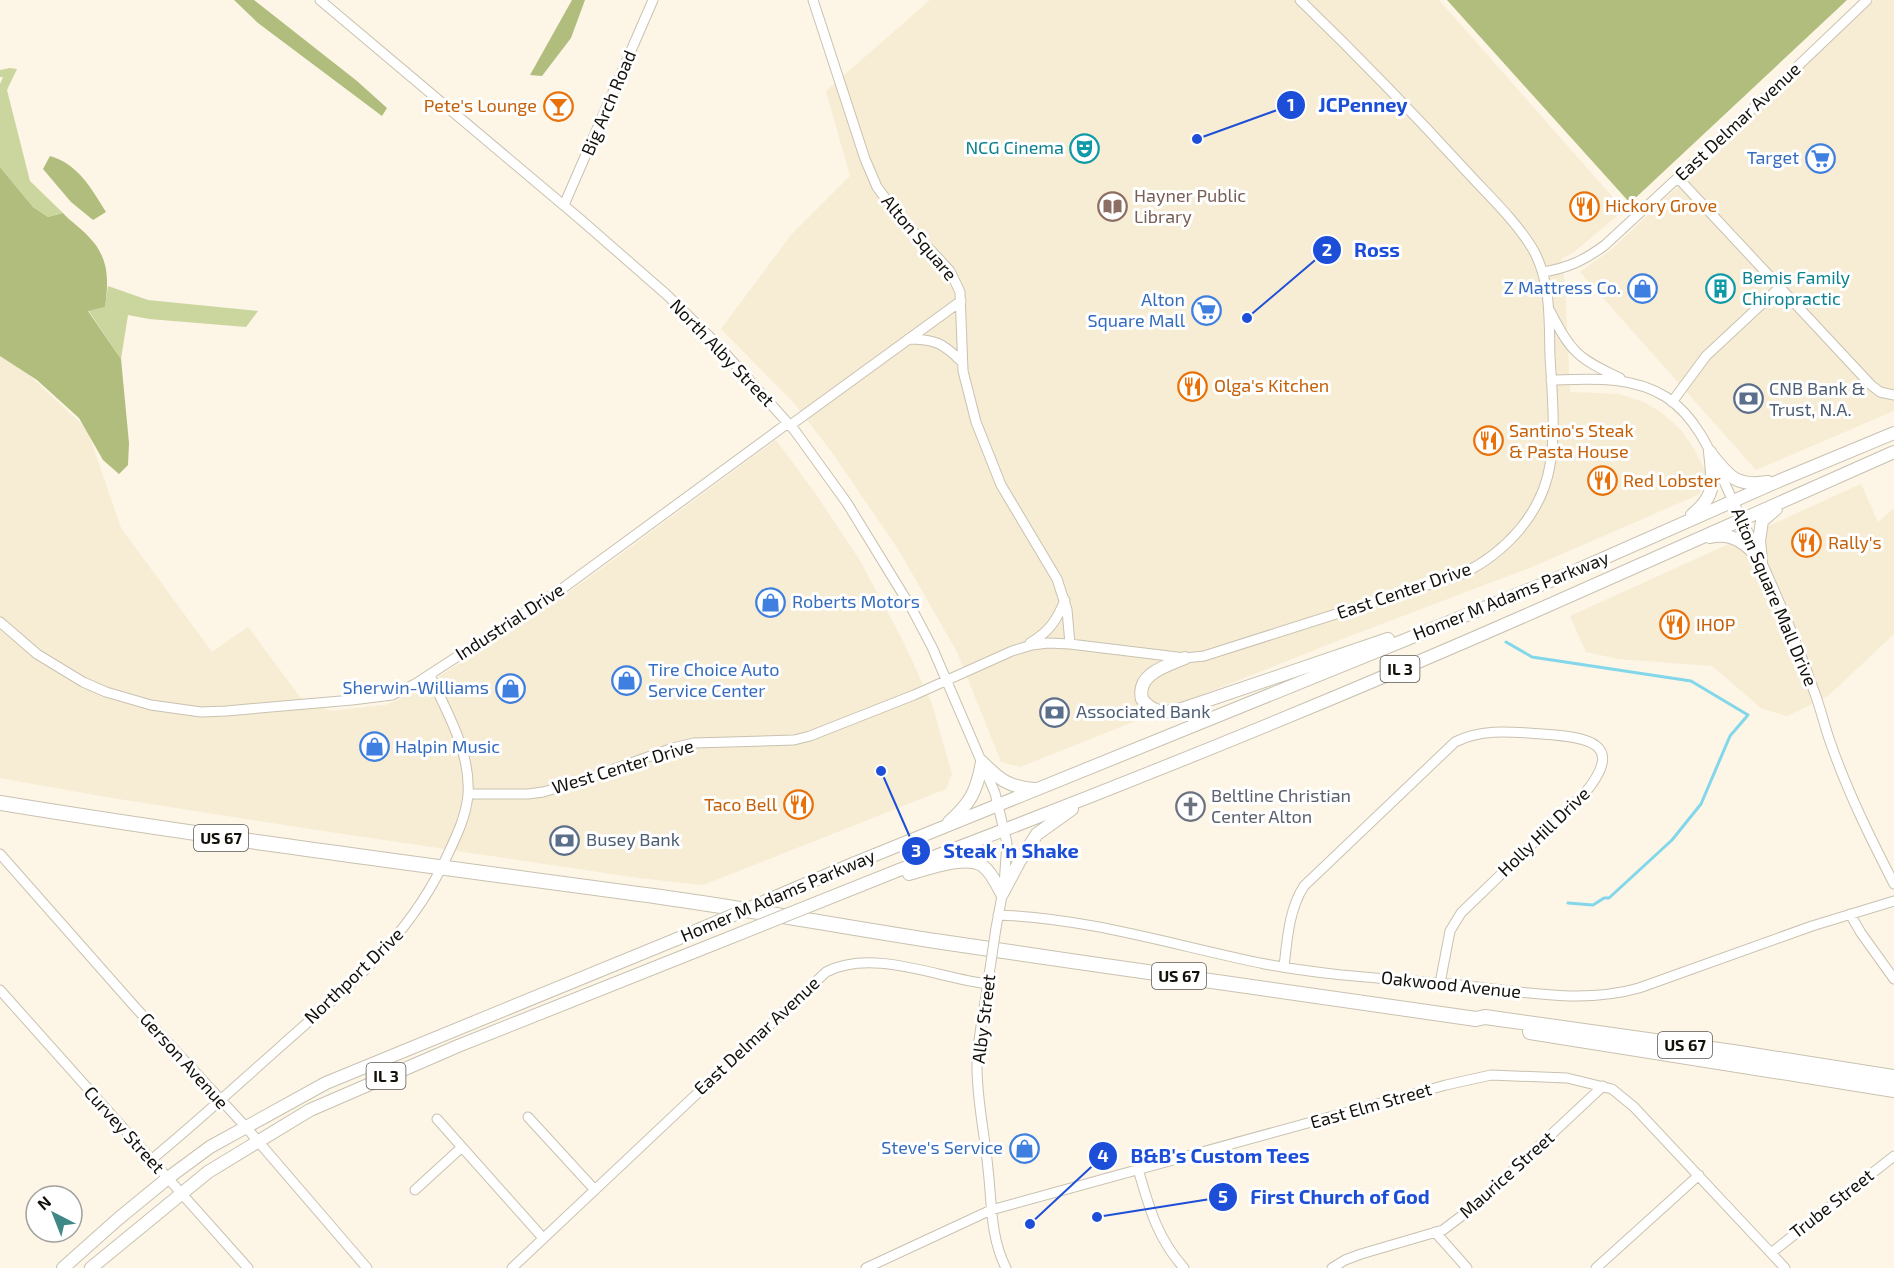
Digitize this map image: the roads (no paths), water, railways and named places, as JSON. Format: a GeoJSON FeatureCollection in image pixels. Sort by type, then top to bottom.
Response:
{"type":"FeatureCollection","features":[{"type":"Feature","properties":{"kind":"highway","name":"US 67"},"geometry":{"type":"LineString","coordinates":[[0,803],[201,835],[661,897],[940,941],[1476,1019],[1485,1017],[1740,1053],[1894,1077]]}},
{"type":"Feature","properties":{"kind":"highway","name":"US 67"},"geometry":{"type":"LineString","coordinates":[[1476,1019],[1483,1024],[1894,1090]]}},
{"type":"Feature","properties":{"kind":"main road","name":"Homer M Adams Parkway"},"geometry":{"type":"LineString","coordinates":[[63,1268],[118,1219],[210,1147],[326,1083],[677,939],[855,863],[1575,571],[1894,433]]}},
{"type":"Feature","properties":{"kind":"main road"},"geometry":{"type":"LineString","coordinates":[[1710,452],[1734,479],[1743,483],[1759,484],[1781,480]]}},
{"type":"Feature","properties":{"kind":"main road"},"geometry":{"type":"LineString","coordinates":[[1679,525],[1699,510],[1709,498],[1712,490],[1710,452]]}},
{"type":"Feature","properties":{"kind":"main road","name":"Homer M Adams Parkway"},"geometry":{"type":"LineString","coordinates":[[91,1268],[207,1172],[310,1110],[361,1087],[714,944],[1248,733],[1545,607],[1894,452]]}},
{"type":"Feature","properties":{"kind":"main road"},"geometry":{"type":"LineString","coordinates":[[1761,560],[1759,541],[1762,521],[1793,496]]}},
{"type":"Feature","properties":{"kind":"main road"},"geometry":{"type":"LineString","coordinates":[[1689,543],[1715,536],[1726,536],[1741,540],[1761,560]]}},
{"type":"Feature","properties":{"kind":"main road"},"geometry":{"type":"LineString","coordinates":[[1185,658],[1157,670],[1145,680],[1141,687],[1142,699],[1152,710],[1163,713],[1185,708],[1417,629],[1575,571]]}},
{"type":"Feature","properties":{"kind":"main road"},"geometry":{"type":"LineString","coordinates":[[982,762],[999,779],[1017,788],[1038,790]]}},
{"type":"Feature","properties":{"kind":"main road"},"geometry":{"type":"LineString","coordinates":[[940,829],[963,809],[978,786],[982,762]]}},
{"type":"Feature","properties":{"kind":"main road"},"geometry":{"type":"LineString","coordinates":[[1002,894],[1037,834],[1093,795]]}},
{"type":"Feature","properties":{"kind":"main road"},"geometry":{"type":"LineString","coordinates":[[861,886],[950,863],[968,862],[982,865],[1002,894]]}},
{"type":"Feature","properties":{"kind":"street","name":"North Alby Street"},"geometry":{"type":"LineString","coordinates":[[320,0],[564,205],[679,306],[788,423],[847,503],[912,609],[932,647],[999,805]]}},
{"type":"Feature","properties":{"kind":"street","name":"Big Arch Road"},"geometry":{"type":"LineString","coordinates":[[564,205],[653,0]]}},
{"type":"Feature","properties":{"kind":"street","name":"Alton Square"},"geometry":{"type":"LineString","coordinates":[[813,0],[877,188],[955,279],[961,301],[962,362],[972,407],[996,473],[1018,515],[1057,579],[1065,600],[1070,644]]}},
{"type":"Feature","properties":{"kind":"street","name":"East Center Drive"},"geometry":{"type":"LineString","coordinates":[[946,681],[1021,648],[1048,643],[1185,658],[1217,652],[1462,574],[1494,555],[1519,531],[1535,507],[1549,473],[1553,440],[1548,308],[1543,272],[1526,239],[1479,186],[1397,97],[1300,0]]}},
{"type":"Feature","properties":{"kind":"street","name":"East Delmar Avenue"},"geometry":{"type":"LineString","coordinates":[[1543,272],[1569,267],[1592,255],[1627,226],[1867,0]]}},
{"type":"Feature","properties":{"kind":"street"},"geometry":{"type":"LineString","coordinates":[[1678,178],[1871,385],[1880,392],[1894,394]]}},
{"type":"Feature","properties":{"kind":"street"},"geometry":{"type":"LineString","coordinates":[[1672,402],[1706,356],[1780,287]]}},
{"type":"Feature","properties":{"kind":"street","name":"Industrial Drive"},"geometry":{"type":"LineString","coordinates":[[0,622],[37,654],[83,682],[132,700],[180,710],[226,711],[362,699],[402,691],[563,588],[788,423],[792,424],[961,301]]}},
{"type":"Feature","properties":{"kind":"street"},"geometry":{"type":"LineString","coordinates":[[1548,308],[1564,339],[1580,357],[1627,381]]}},
{"type":"Feature","properties":{"kind":"street"},"geometry":{"type":"LineString","coordinates":[[908,339],[929,339],[940,343],[962,362]]}},
{"type":"Feature","properties":{"kind":"street","name":"Alton Square Mall Drive"},"geometry":{"type":"LineString","coordinates":[[1551,380],[1627,381],[1658,393],[1672,402],[1698,430],[1761,560],[1814,691],[1846,784],[1894,884]]}},
{"type":"Feature","properties":{"kind":"street"},"geometry":{"type":"LineString","coordinates":[[1021,648],[1049,630],[1065,600]]}},
{"type":"Feature","properties":{"kind":"street","name":"Northport Drive"},"geometry":{"type":"LineString","coordinates":[[151,1160],[220,1102],[365,971],[393,942],[434,885],[462,825],[468,794],[468,776],[462,745],[430,675]]}},
{"type":"Feature","properties":{"kind":"street","name":"West Center Drive"},"geometry":{"type":"LineString","coordinates":[[468,794],[543,792],[694,743],[794,740],[810,736],[946,681]]}},
{"type":"Feature","properties":{"kind":"street","name":"Holly Hill Drive"},"geometry":{"type":"LineString","coordinates":[[1284,967],[1292,915],[1296,900],[1304,886],[1455,742],[1468,735],[1493,732],[1576,736],[1592,742],[1603,756],[1603,768],[1597,779],[1461,913],[1450,931],[1440,983]]}},
{"type":"Feature","properties":{"kind":"street","name":"Alby Street"},"geometry":{"type":"LineString","coordinates":[[999,805],[1007,843],[1006,863],[979,1037],[977,1067],[991,1210],[998,1249],[1006,1268]]}},
{"type":"Feature","properties":{"kind":"street","name":"Gerson Avenue"},"geometry":{"type":"LineString","coordinates":[[0,854],[220,1102],[245,1126],[367,1268]]}},
{"type":"Feature","properties":{"kind":"street","name":"Oakwood Avenue"},"geometry":{"type":"LineString","coordinates":[[998,915],[1065,920],[1284,967],[1567,996],[1625,992],[1894,901]]}},
{"type":"Feature","properties":{"kind":"street"},"geometry":{"type":"LineString","coordinates":[[1850,914],[1894,979]]}},
{"type":"Feature","properties":{"kind":"street","name":"East Delmar Avenue"},"geometry":{"type":"LineString","coordinates":[[512,1268],[826,972],[848,963],[878,963],[988,980]]}},
{"type":"Feature","properties":{"kind":"street","name":"Curvey Street"},"geometry":{"type":"LineString","coordinates":[[0,990],[248,1268]]}},
{"type":"Feature","properties":{"kind":"street","name":"East Elm Street"},"geometry":{"type":"LineString","coordinates":[[866,1268],[991,1210],[1477,1077],[1491,1076],[1568,1078],[1612,1089],[1634,1107],[1785,1268]]}},
{"type":"Feature","properties":{"kind":"street","name":"Maurice Street"},"geometry":{"type":"LineString","coordinates":[[1332,1268],[1360,1254],[1435,1232],[1454,1223],[1603,1086]]}},
{"type":"Feature","properties":{"kind":"street"},"geometry":{"type":"LineString","coordinates":[[528,1117],[595,1190]]}},
{"type":"Feature","properties":{"kind":"street"},"geometry":{"type":"LineString","coordinates":[[437,1119],[543,1238]]}},
{"type":"Feature","properties":{"kind":"street"},"geometry":{"type":"LineString","coordinates":[[415,1190],[462,1147]]}},
{"type":"Feature","properties":{"kind":"street","name":"Trube Street"},"geometry":{"type":"LineString","coordinates":[[1771,1253],[1894,1156]]}},
{"type":"Feature","properties":{"kind":"street"},"geometry":{"type":"LineString","coordinates":[[1138,1169],[1159,1233],[1184,1268]]}},
{"type":"Feature","properties":{"kind":"street"},"geometry":{"type":"LineString","coordinates":[[1596,1268],[1699,1175]]}},
{"type":"Feature","properties":{"kind":"street"},"geometry":{"type":"LineString","coordinates":[[1435,1232],[1467,1268]]}},
{"type":"Feature","properties":{"kind":"waterway"},"geometry":{"type":"LineString","coordinates":[[1506,642],[1532,657],[1691,681],[1748,715],[1730,736],[1701,804],[1672,840],[1609,898],[1604,898],[1593,905],[1568,903]]}},
{"type":"Feature","properties":{"kind":"place","name":"Pete's Lounge"},"geometry":{"type":"Point","coordinates":[558,106]}},
{"type":"Feature","properties":{"kind":"place","name":"JCPenney"},"geometry":{"type":"Point","coordinates":[1197,139]}},
{"type":"Feature","properties":{"kind":"place","name":"NCG Cinema"},"geometry":{"type":"Point","coordinates":[1085,148]}},
{"type":"Feature","properties":{"kind":"place","name":"Target"},"geometry":{"type":"Point","coordinates":[1820,158]}},
{"type":"Feature","properties":{"kind":"place","name":"Hayner Public Library"},"geometry":{"type":"Point","coordinates":[1113,206]}},
{"type":"Feature","properties":{"kind":"place","name":"Hickory Grove"},"geometry":{"type":"Point","coordinates":[1584,206]}},
{"type":"Feature","properties":{"kind":"place","name":"Z Mattress Co."},"geometry":{"type":"Point","coordinates":[1642,288]}},
{"type":"Feature","properties":{"kind":"place","name":"Bemis Family Chiropractic"},"geometry":{"type":"Point","coordinates":[1721,288]}},
{"type":"Feature","properties":{"kind":"place","name":"Alton Square Mall"},"geometry":{"type":"Point","coordinates":[1206,310]}},
{"type":"Feature","properties":{"kind":"place","name":"Ross"},"geometry":{"type":"Point","coordinates":[1247,318]}},
{"type":"Feature","properties":{"kind":"place","name":"Olga's Kitchen"},"geometry":{"type":"Point","coordinates":[1193,386]}},
{"type":"Feature","properties":{"kind":"place","name":"CNB Bank & Trust, N.A."},"geometry":{"type":"Point","coordinates":[1748,399]}},
{"type":"Feature","properties":{"kind":"place","name":"Santino's Steak & Pasta House"},"geometry":{"type":"Point","coordinates":[1488,441]}},
{"type":"Feature","properties":{"kind":"place","name":"Red Lobster"},"geometry":{"type":"Point","coordinates":[1602,481]}},
{"type":"Feature","properties":{"kind":"place","name":"Rally's"},"geometry":{"type":"Point","coordinates":[1807,543]}},
{"type":"Feature","properties":{"kind":"place","name":"Roberts Motors"},"geometry":{"type":"Point","coordinates":[771,602]}},
{"type":"Feature","properties":{"kind":"place","name":"IHOP"},"geometry":{"type":"Point","coordinates":[1675,625]}},
{"type":"Feature","properties":{"kind":"place","name":"Tire Choice Auto Service Center"},"geometry":{"type":"Point","coordinates":[627,680]}},
{"type":"Feature","properties":{"kind":"place","name":"Sherwin-Williams"},"geometry":{"type":"Point","coordinates":[510,688]}},
{"type":"Feature","properties":{"kind":"place","name":"Associated Bank"},"geometry":{"type":"Point","coordinates":[1055,712]}},
{"type":"Feature","properties":{"kind":"place","name":"Halpin Music"},"geometry":{"type":"Point","coordinates":[374,747]}},
{"type":"Feature","properties":{"kind":"place","name":"Steak 'n Shake"},"geometry":{"type":"Point","coordinates":[881,771]}},
{"type":"Feature","properties":{"kind":"place","name":"Taco Bell"},"geometry":{"type":"Point","coordinates":[798,805]}},
{"type":"Feature","properties":{"kind":"place","name":"Beltline Christian Center Alton"},"geometry":{"type":"Point","coordinates":[1190,806]}},
{"type":"Feature","properties":{"kind":"place","name":"Busey Bank"},"geometry":{"type":"Point","coordinates":[565,840]}},
{"type":"Feature","properties":{"kind":"place","name":"Steve's Service"},"geometry":{"type":"Point","coordinates":[1024,1148]}},
{"type":"Feature","properties":{"kind":"place","name":"First Church of God"},"geometry":{"type":"Point","coordinates":[1097,1217]}},
{"type":"Feature","properties":{"kind":"place","name":"B&B's Custom Tees"},"geometry":{"type":"Point","coordinates":[1030,1224]}}]}
